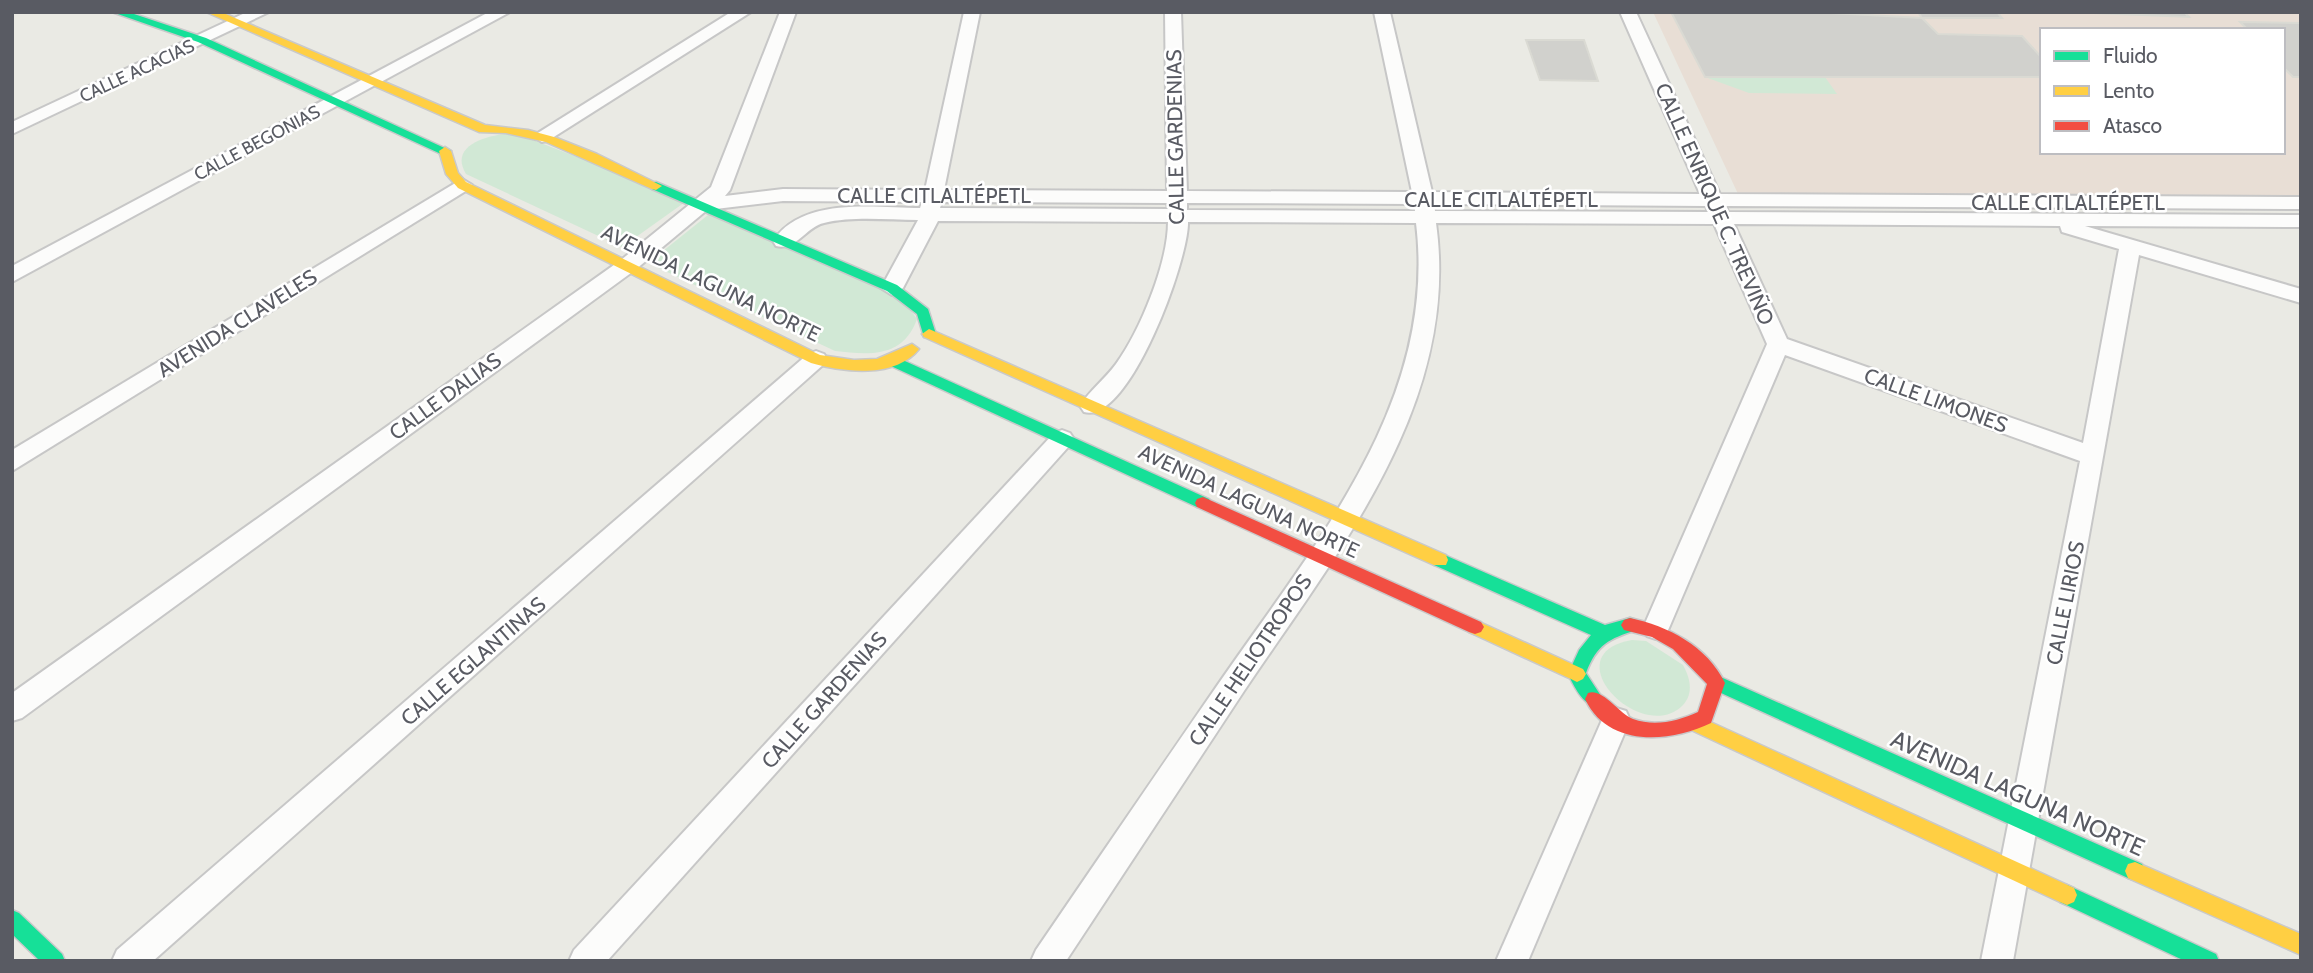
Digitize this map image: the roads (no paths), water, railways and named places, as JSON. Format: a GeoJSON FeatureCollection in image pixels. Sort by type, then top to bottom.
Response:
{"type":"FeatureCollection","features":[{"type":"Feature","properties":{"kind":"street"},"geometry":{"type":"LineString","coordinates":[[117,12],[202,40],[336,101],[455,145]]}},
{"type":"Feature","properties":{"kind":"street"},"geometry":{"type":"LineString","coordinates":[[211,12],[240,22],[483,129],[507,128],[542,136],[892,288],[919,305],[930,324],[929,334],[897,362]]}},
{"type":"Feature","properties":{"kind":"street","name":"CALLE ACACIAS"},"geometry":{"type":"LineString","coordinates":[[12,129],[261,12]]}},
{"type":"Feature","properties":{"kind":"street","name":"CALLE BEGONIAS"},"geometry":{"type":"LineString","coordinates":[[12,275],[502,12]]}},
{"type":"Feature","properties":{"kind":"street"},"geometry":{"type":"LineString","coordinates":[[542,136],[743,12]]}},
{"type":"Feature","properties":{"kind":"street","name":"CALLE DALIAS"},"geometry":{"type":"LineString","coordinates":[[12,709],[628,265],[720,190],[788,12]]}},
{"type":"Feature","properties":{"kind":"street"},"geometry":{"type":"LineString","coordinates":[[892,288],[926,229],[972,12]]}},
{"type":"Feature","properties":{"kind":"street","name":"CALLE GARDENIAS"},"geometry":{"type":"LineString","coordinates":[[1092,406],[1124,370],[1145,331],[1168,277],[1178,231],[1173,12]]}},
{"type":"Feature","properties":{"kind":"street","name":"CALLE HELIOTROPOS"},"geometry":{"type":"LineString","coordinates":[[1047,961],[1345,519],[1399,414],[1421,351],[1428,304],[1429,235],[1382,12]]}},
{"type":"Feature","properties":{"kind":"street","name":"CALLE ENRIQUE C. TREVIÑO"},"geometry":{"type":"LineString","coordinates":[[1628,12],[1778,344],[1656,628]]}},
{"type":"Feature","properties":{"kind":"street"},"geometry":{"type":"LineString","coordinates":[[455,145],[483,129]]}},
{"type":"Feature","properties":{"kind":"street"},"geometry":{"type":"LineString","coordinates":[[455,145],[452,174],[463,185]]}},
{"type":"Feature","properties":{"kind":"street","name":"AVENIDA LAGUNA NORTE"},"geometry":{"type":"LineString","coordinates":[[463,185],[816,359],[851,366],[881,368],[897,362],[1577,674]]}},
{"type":"Feature","properties":{"kind":"street","name":"AVENIDA CLAVELES"},"geometry":{"type":"LineString","coordinates":[[12,462],[463,185]]}},
{"type":"Feature","properties":{"kind":"street","name":"CALLE CITLALTÉPETL"},"geometry":{"type":"LineString","coordinates":[[701,205],[783,195],[931,205],[1717,209],[2301,203]]}},
{"type":"Feature","properties":{"kind":"street","name":"CALLE CITLALTÉPETL"},"geometry":{"type":"LineString","coordinates":[[783,241],[815,218],[931,205]]}},
{"type":"Feature","properties":{"kind":"street","name":"CALLE CITLALTÉPETL"},"geometry":{"type":"LineString","coordinates":[[1717,209],[2042,219],[2301,221]]}},
{"type":"Feature","properties":{"kind":"street"},"geometry":{"type":"LineString","coordinates":[[2042,219],[2301,296]]}},
{"type":"Feature","properties":{"kind":"street","name":"CALLE LIRIOS"},"geometry":{"type":"LineString","coordinates":[[1997,961],[2093,456],[2130,245]]}},
{"type":"Feature","properties":{"kind":"street","name":"AVENIDA LAGUNA NORTE"},"geometry":{"type":"LineString","coordinates":[[929,334],[1602,632]]}},
{"type":"Feature","properties":{"kind":"street","name":"CALLE LIMONES"},"geometry":{"type":"LineString","coordinates":[[1778,344],[2093,456]]}},
{"type":"Feature","properties":{"kind":"street","name":"CALLE EGLANTINAS"},"geometry":{"type":"LineString","coordinates":[[128,961],[816,359]]}},
{"type":"Feature","properties":{"kind":"street","name":"CALLE GARDENIAS"},"geometry":{"type":"LineString","coordinates":[[585,961],[1062,439]]}},
{"type":"Feature","properties":{"kind":"street"},"geometry":{"type":"LineString","coordinates":[[1630,625],[1656,628],[1682,642],[1698,656],[1716,683],[1711,705],[1704,717],[1678,732],[1661,734],[1641,730],[1616,720],[1593,699],[1577,674],[1590,641],[1602,632],[1630,625]]}},
{"type":"Feature","properties":{"kind":"street","name":"AVENIDA LAGUNA NORTE"},"geometry":{"type":"LineString","coordinates":[[1716,683],[2301,945]]}},
{"type":"Feature","properties":{"kind":"street"},"geometry":{"type":"LineString","coordinates":[[1512,961],[1616,720]]}},
{"type":"Feature","properties":{"kind":"street"},"geometry":{"type":"LineString","coordinates":[[1695,723],[2209,961]]}},
{"type":"Feature","properties":{"kind":"street"},"geometry":{"type":"LineString","coordinates":[[12,920],[55,961]]}}]}
